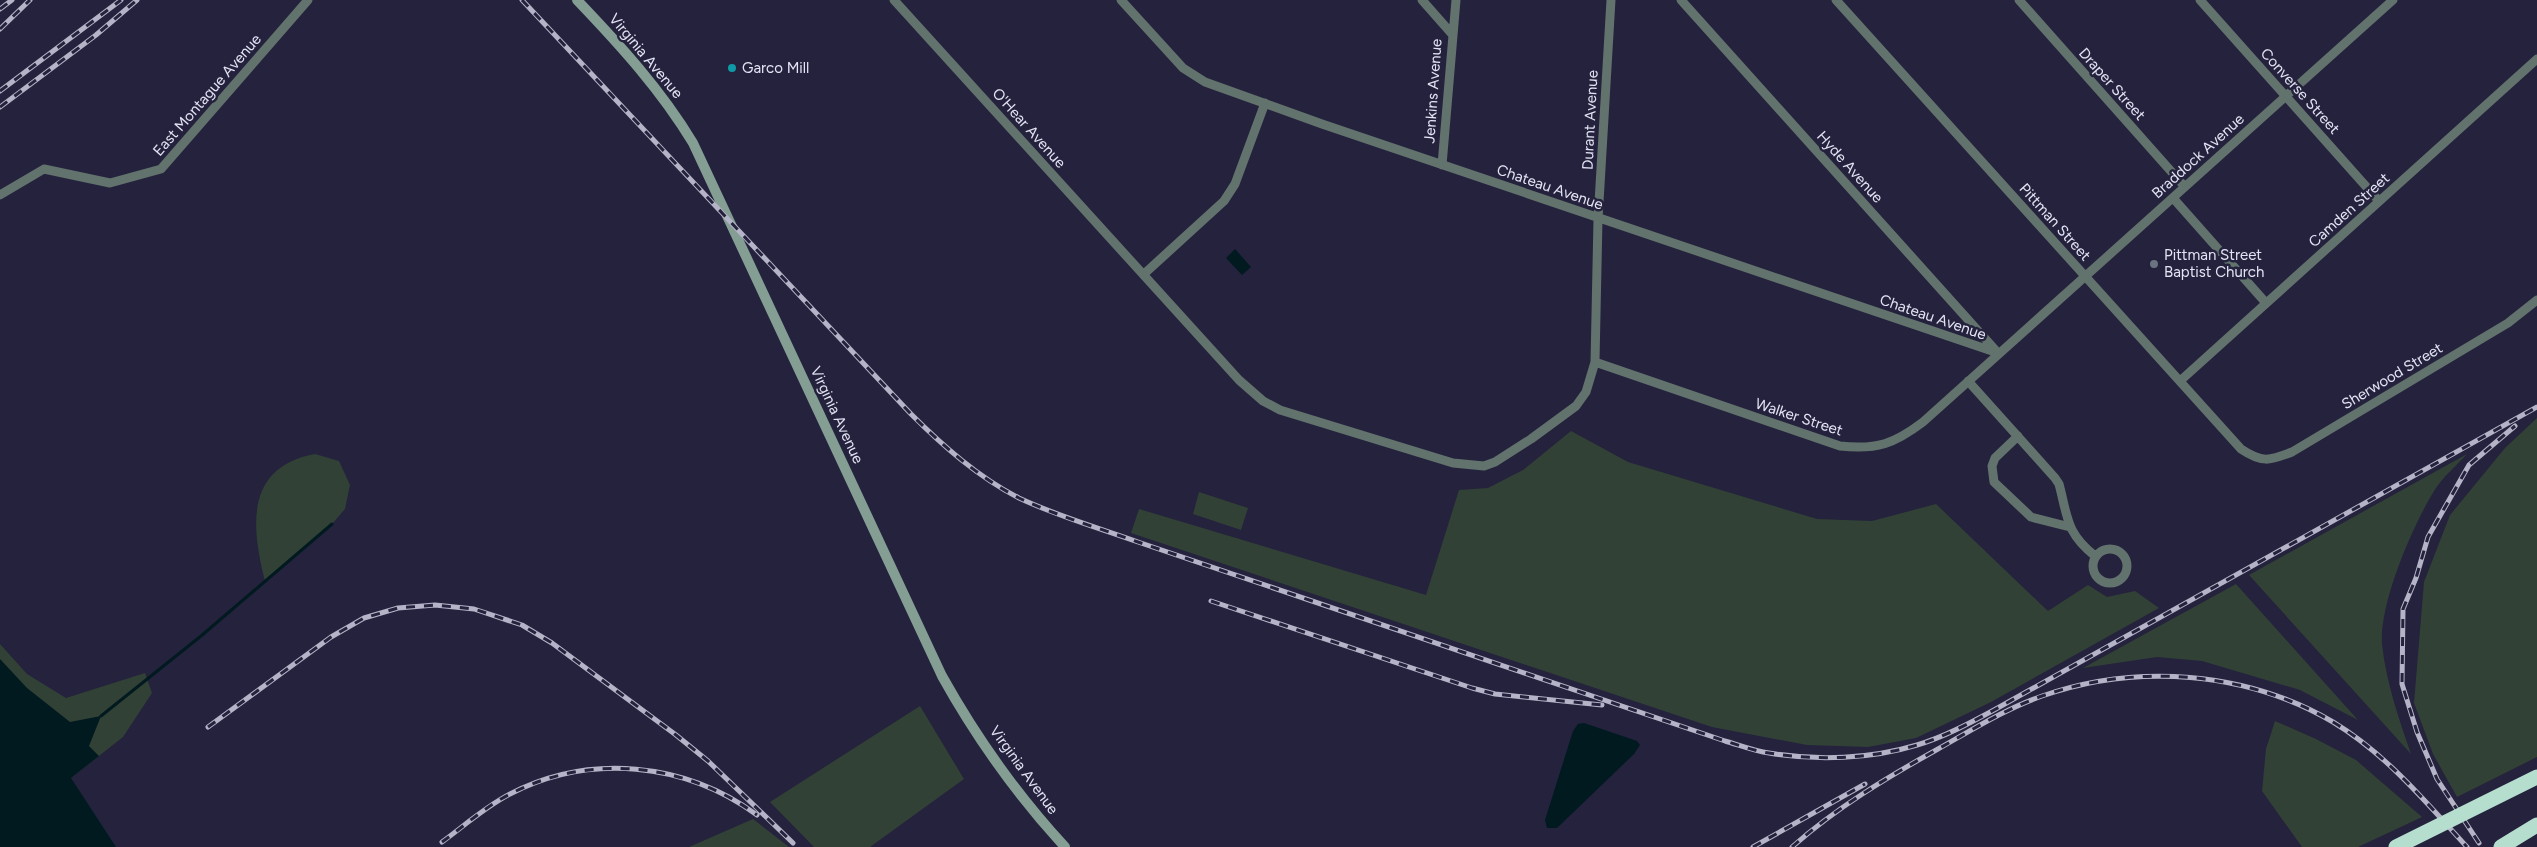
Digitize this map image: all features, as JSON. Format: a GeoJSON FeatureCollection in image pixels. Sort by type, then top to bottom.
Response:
{"type":"FeatureCollection","features":[{"type":"Feature","properties":{"kind":"highway"},"geometry":{"type":"LineString","coordinates":[[2396,847],[2537,777]]}},
{"type":"Feature","properties":{"kind":"highway"},"geometry":{"type":"LineString","coordinates":[[2501,847],[2537,825]]}},
{"type":"Feature","properties":{"kind":"main road","name":"Virginia Avenue"},"geometry":{"type":"LineString","coordinates":[[577,0],[635,62],[693,143],[942,676],[959,706],[1008,776],[1065,847]]}},
{"type":"Feature","properties":{"kind":"street","name":"East Montague Avenue"},"geometry":{"type":"LineString","coordinates":[[0,195],[44,169],[110,183],[161,169],[308,0]]}},
{"type":"Feature","properties":{"kind":"street","name":"O'Hear Avenue"},"geometry":{"type":"LineString","coordinates":[[894,0],[1239,380],[1263,402],[1280,410],[1453,464],[1484,466],[1495,462],[1536,436],[1576,406],[1586,392],[1595,362]]}},
{"type":"Feature","properties":{"kind":"street","name":"Jenkins Avenue"},"geometry":{"type":"LineString","coordinates":[[1422,0],[1452,34],[1442,165]]}},
{"type":"Feature","properties":{"kind":"street"},"geometry":{"type":"LineString","coordinates":[[1452,34],[1456,0]]}},
{"type":"Feature","properties":{"kind":"street","name":"Durant Avenue"},"geometry":{"type":"LineString","coordinates":[[1595,362],[1598,219],[1611,0]]}},
{"type":"Feature","properties":{"kind":"street","name":"Hyde Avenue"},"geometry":{"type":"LineString","coordinates":[[1681,0],[1998,353]]}},
{"type":"Feature","properties":{"kind":"street","name":"Pittman Street"},"geometry":{"type":"LineString","coordinates":[[1836,0],[2241,450],[2255,459]]}},
{"type":"Feature","properties":{"kind":"street","name":"Draper Street"},"geometry":{"type":"LineString","coordinates":[[2019,0],[2185,187]]}},
{"type":"Feature","properties":{"kind":"street","name":"Converse Street"},"geometry":{"type":"LineString","coordinates":[[2200,0],[2379,201]]}},
{"type":"Feature","properties":{"kind":"street","name":"Braddock Avenue"},"geometry":{"type":"LineString","coordinates":[[2022,333],[2393,0]]}},
{"type":"Feature","properties":{"kind":"street","name":"Chateau Avenue"},"geometry":{"type":"LineString","coordinates":[[1126,2],[1183,68],[1205,82],[1598,219],[1998,353]]}},
{"type":"Feature","properties":{"kind":"street","name":"Camden Street"},"geometry":{"type":"LineString","coordinates":[[2180,381],[2537,59]]}},
{"type":"Feature","properties":{"kind":"street"},"geometry":{"type":"LineString","coordinates":[[1144,274],[1224,201],[1235,184],[1265,103]]}},
{"type":"Feature","properties":{"kind":"street"},"geometry":{"type":"LineString","coordinates":[[2173,198],[2266,303]]}},
{"type":"Feature","properties":{"kind":"street","name":"Sherwood Street"},"geometry":{"type":"LineString","coordinates":[[2255,459],[2272,460],[2292,452],[2508,323],[2537,300]]}},
{"type":"Feature","properties":{"kind":"street","name":"Walker Street"},"geometry":{"type":"LineString","coordinates":[[1595,362],[1840,446],[1862,448],[1881,446],[1898,440],[1923,422],[2022,333]]}},
{"type":"Feature","properties":{"kind":"street"},"geometry":{"type":"LineString","coordinates":[[1968,381],[2059,484],[2070,527],[2080,544],[2095,556]]}},
{"type":"Feature","properties":{"kind":"street"},"geometry":{"type":"LineString","coordinates":[[2018,436],[1995,458],[1992,466],[1994,482],[2031,517],[2070,527]]}},
{"type":"Feature","properties":{"kind":"street"},"geometry":{"type":"LineString","coordinates":[[2104,549],[2115,549],[2120,552],[2126,561],[2126,572],[2123,577],[2113,583],[2102,582],[2093,573],[2092,568],[2095,556],[2104,549]]}},
{"type":"Feature","properties":{"kind":"green space"},"geometry":{"type":"Polygon","coordinates":[[[2537,418],[2537,757],[2457,797],[2433,754],[2414,703],[2424,582],[2450,515],[2505,448],[2537,418]]]}},
{"type":"Feature","properties":{"kind":"green space"},"geometry":{"type":"Polygon","coordinates":[[[1571,431],[1628,462],[1817,519],[1872,521],[1936,504],[2048,611],[2088,585],[2107,597],[2135,591],[2159,608],[1991,702],[1916,738],[1868,747],[1807,745],[1712,727],[1131,533],[1139,509],[1426,595],[1459,490],[1488,488],[1523,470],[1571,431]]]}},
{"type":"Feature","properties":{"kind":"green space"},"geometry":{"type":"Polygon","coordinates":[[[315,454],[339,461],[350,485],[345,509],[332,524],[265,581],[257,540],[256,520],[258,502],[265,485],[276,472],[292,461],[315,454]]]}},
{"type":"Feature","properties":{"kind":"green space"},"geometry":{"type":"Polygon","coordinates":[[[2467,454],[2439,484],[2427,503],[2408,541],[2386,607],[2382,644],[2384,658],[2394,700],[2411,754],[2249,575],[2467,454]]]}},
{"type":"Feature","properties":{"kind":"green space"},"geometry":{"type":"Polygon","coordinates":[[[1199,492],[1248,508],[1241,530],[1193,514],[1199,492]]]}},
{"type":"Feature","properties":{"kind":"green space"},"geometry":{"type":"Polygon","coordinates":[[[2236,584],[2358,720],[2300,690],[2202,661],[2157,657],[2083,668],[2236,584]]]}},
{"type":"Feature","properties":{"kind":"green space"},"geometry":{"type":"Polygon","coordinates":[[[0,644],[27,674],[66,698],[145,673],[152,693],[123,737],[71,778],[0,673],[0,644]]]}},
{"type":"Feature","properties":{"kind":"green space"},"geometry":{"type":"Polygon","coordinates":[[[920,706],[964,779],[870,847],[814,847],[770,802],[920,706]]]}},
{"type":"Feature","properties":{"kind":"green space"},"geometry":{"type":"Polygon","coordinates":[[[2275,721],[2316,739],[2356,760],[2422,817],[2358,847],[2302,847],[2262,791],[2266,749],[2275,721]]]}},
{"type":"Feature","properties":{"kind":"green space"},"geometry":{"type":"Polygon","coordinates":[[[753,819],[789,847],[689,847],[753,819]]]}},
{"type":"Feature","properties":{"kind":"water"},"geometry":{"type":"Polygon","coordinates":[[[1235,249],[1251,267],[1242,275],[1226,258],[1235,249]]]}},
{"type":"Feature","properties":{"kind":"water"},"geometry":{"type":"Polygon","coordinates":[[[0,659],[27,688],[70,722],[101,716],[89,746],[99,756],[71,778],[116,847],[0,847],[0,659]]]}},
{"type":"Feature","properties":{"kind":"water"},"geometry":{"type":"Polygon","coordinates":[[[1584,723],[1637,741],[1640,745],[1634,754],[1557,828],[1547,828],[1545,820],[1573,731],[1578,724],[1584,723]]]}},
{"type":"Feature","properties":{"kind":"waterway"},"geometry":{"type":"LineString","coordinates":[[101,716],[201,636],[332,524]]}},
{"type":"Feature","properties":{"kind":"railway"},"geometry":{"type":"LineString","coordinates":[[0,9],[12,0]]}},
{"type":"Feature","properties":{"kind":"railway"},"geometry":{"type":"LineString","coordinates":[[0,29],[30,0]]}},
{"type":"Feature","properties":{"kind":"railway"},"geometry":{"type":"LineString","coordinates":[[0,91],[121,0]]}},
{"type":"Feature","properties":{"kind":"railway"},"geometry":{"type":"LineString","coordinates":[[0,107],[96,35],[137,0]]}},
{"type":"Feature","properties":{"kind":"railway"},"geometry":{"type":"LineString","coordinates":[[522,0],[911,414],[936,438],[989,481],[1019,498],[1078,522],[1725,741],[1763,752],[1787,756],[1825,758],[1863,756],[1899,750],[1947,734],[1994,710],[2537,407]]}},
{"type":"Feature","properties":{"kind":"railway"},"geometry":{"type":"LineString","coordinates":[[2479,843],[2437,779],[2417,732],[2402,684],[2403,609],[2416,578],[2428,537],[2469,465],[2515,426]]}},
{"type":"Feature","properties":{"kind":"railway"},"geometry":{"type":"LineString","coordinates":[[1211,601],[1472,688],[1495,694],[1602,705]]}},
{"type":"Feature","properties":{"kind":"railway"},"geometry":{"type":"LineString","coordinates":[[208,727],[331,637],[364,618],[398,608],[435,605],[474,609],[522,625],[552,643],[708,761],[793,843]]}},
{"type":"Feature","properties":{"kind":"railway"},"geometry":{"type":"LineString","coordinates":[[1792,847],[1826,819],[1881,782],[2002,713],[2042,696],[2078,686],[2115,679],[2152,676],[2190,678],[2227,683],[2264,692],[2299,705],[2333,722],[2388,763],[2467,847]]}},
{"type":"Feature","properties":{"kind":"railway"},"geometry":{"type":"LineString","coordinates":[[442,842],[483,811],[510,794],[540,781],[572,773],[604,769],[636,769],[668,774],[699,784],[729,797],[757,815]]}},
{"type":"Feature","properties":{"kind":"railway"},"geometry":{"type":"LineString","coordinates":[[1753,847],[1865,784]]}},
{"type":"Feature","properties":{"kind":"place","name":"Garco Mill"},"geometry":{"type":"Point","coordinates":[732,68]}},
{"type":"Feature","properties":{"kind":"place","name":"Pittman Street Baptist Church"},"geometry":{"type":"Point","coordinates":[2154,264]}}]}
